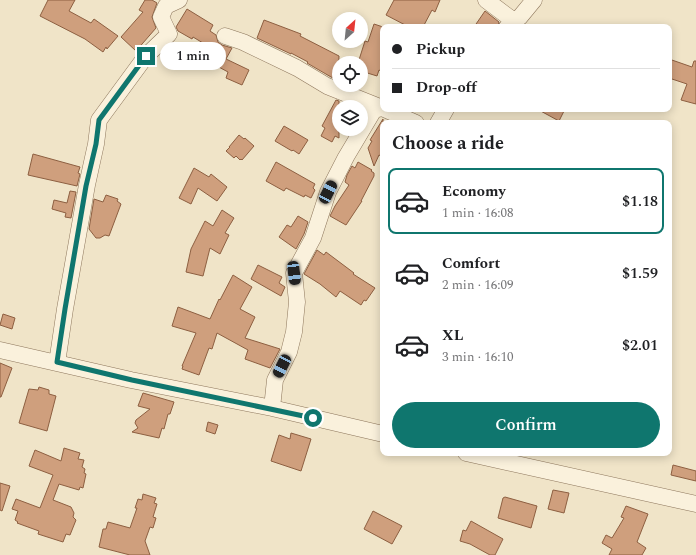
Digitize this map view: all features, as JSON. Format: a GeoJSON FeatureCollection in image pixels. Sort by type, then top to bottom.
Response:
{"type":"FeatureCollection","features":[{"type":"Feature","properties":{"kind":"street"},"geometry":{"type":"LineString","coordinates":[[57,362],[86,186],[96,144],[99,120],[146,56],[169,34],[160,17],[166,6],[179,0]]}},
{"type":"Feature","properties":{"kind":"street"},"geometry":{"type":"LineString","coordinates":[[486,0],[511,24]]}},
{"type":"Feature","properties":{"kind":"street"},"geometry":{"type":"LineString","coordinates":[[513,24],[534,0]]}},
{"type":"Feature","properties":{"kind":"street"},"geometry":{"type":"LineString","coordinates":[[224,36],[243,42],[297,68],[327,86],[380,107]]}},
{"type":"Feature","properties":{"kind":"street"},"geometry":{"type":"LineString","coordinates":[[272,408],[275,380],[289,352],[294,332],[297,302],[294,273],[314,238],[328,192],[346,157],[374,110],[380,108]]}},
{"type":"Feature","properties":{"kind":"street"},"geometry":{"type":"LineString","coordinates":[[391,112],[409,120]]}},
{"type":"Feature","properties":{"kind":"street"},"geometry":{"type":"LineString","coordinates":[[0,350],[132,380],[272,408],[380,433]]}},
{"type":"Feature","properties":{"kind":"street"},"geometry":{"type":"LineString","coordinates":[[480,456],[696,504]]}},
{"type":"Feature","properties":{"kind":"building"},"geometry":{"type":"Polygon","coordinates":[[[48,0],[75,0],[69,11],[91,23],[94,19],[118,36],[107,49],[106,47],[103,52],[85,39],[40,16],[48,0]]]}},
{"type":"Feature","properties":{"kind":"building"},"geometry":{"type":"Polygon","coordinates":[[[145,0],[152,0],[157,3],[152,17],[156,28],[136,51],[121,37],[143,12],[139,10],[145,0]]]}},
{"type":"Feature","properties":{"kind":"building"},"geometry":{"type":"Polygon","coordinates":[[[394,0],[440,0],[435,12],[432,10],[425,24],[403,24],[386,15],[394,0]]]}},
{"type":"Feature","properties":{"kind":"building"},"geometry":{"type":"Polygon","coordinates":[[[187,9],[213,25],[210,31],[216,35],[218,42],[232,48],[226,59],[249,70],[242,85],[226,78],[228,72],[206,60],[213,49],[193,37],[192,39],[178,31],[176,27],[187,9]]]}},
{"type":"Feature","properties":{"kind":"building"},"geometry":{"type":"Polygon","coordinates":[[[485,11],[499,22],[499,24],[476,24],[485,11]]]}},
{"type":"Feature","properties":{"kind":"building"},"geometry":{"type":"Polygon","coordinates":[[[264,20],[301,34],[300,36],[339,56],[332,56],[332,77],[291,53],[257,38],[264,20]]]}},
{"type":"Feature","properties":{"kind":"building"},"geometry":{"type":"Polygon","coordinates":[[[374,24],[380,26],[380,70],[377,76],[368,73],[368,56],[360,56],[363,48],[368,48],[368,42],[374,24]]]}},
{"type":"Feature","properties":{"kind":"building"},"geometry":{"type":"Polygon","coordinates":[[[672,60],[692,67],[694,61],[696,61],[696,104],[681,100],[687,84],[672,79],[672,60]]]}},
{"type":"Feature","properties":{"kind":"building"},"geometry":{"type":"Polygon","coordinates":[[[332,107],[332,136],[335,136],[332,142],[321,136],[325,128],[322,126],[332,107]]]}},
{"type":"Feature","properties":{"kind":"building"},"geometry":{"type":"Polygon","coordinates":[[[542,112],[564,112],[560,120],[542,112]]]}},
{"type":"Feature","properties":{"kind":"building"},"geometry":{"type":"Polygon","coordinates":[[[380,124],[380,156],[374,166],[368,148],[372,141],[370,140],[380,124]]]}},
{"type":"Feature","properties":{"kind":"building"},"geometry":{"type":"Polygon","coordinates":[[[284,126],[308,140],[299,154],[275,141],[284,126]]]}},
{"type":"Feature","properties":{"kind":"building"},"geometry":{"type":"Polygon","coordinates":[[[239,135],[254,146],[242,160],[236,156],[234,158],[226,151],[239,135]]]}},
{"type":"Feature","properties":{"kind":"building"},"geometry":{"type":"Polygon","coordinates":[[[33,154],[80,167],[77,186],[28,175],[33,154]]]}},
{"type":"Feature","properties":{"kind":"building"},"geometry":{"type":"Polygon","coordinates":[[[276,162],[315,184],[313,188],[315,190],[311,198],[305,195],[304,197],[286,188],[284,191],[266,181],[276,162]]]}},
{"type":"Feature","properties":{"kind":"building"},"geometry":{"type":"Polygon","coordinates":[[[358,162],[372,170],[371,171],[374,173],[374,176],[362,201],[346,225],[330,216],[349,185],[345,182],[347,175],[352,166],[355,168],[358,162]]]}},
{"type":"Feature","properties":{"kind":"building"},"geometry":{"type":"Polygon","coordinates":[[[194,168],[209,177],[211,174],[227,187],[217,201],[198,188],[191,204],[179,198],[194,168]]]}},
{"type":"Feature","properties":{"kind":"building"},"geometry":{"type":"Polygon","coordinates":[[[70,191],[76,192],[71,218],[65,217],[66,213],[52,209],[54,200],[67,203],[70,191]]]}},
{"type":"Feature","properties":{"kind":"building"},"geometry":{"type":"Polygon","coordinates":[[[106,195],[118,199],[117,201],[121,204],[109,236],[105,235],[100,238],[96,238],[89,229],[94,199],[103,202],[106,195]]]}},
{"type":"Feature","properties":{"kind":"building"},"geometry":{"type":"Polygon","coordinates":[[[222,210],[234,218],[225,233],[229,235],[220,254],[210,248],[203,276],[186,272],[191,249],[205,221],[213,226],[222,210]]]}},
{"type":"Feature","properties":{"kind":"building"},"geometry":{"type":"Polygon","coordinates":[[[298,216],[308,222],[304,234],[296,249],[279,237],[287,225],[291,227],[298,216]]]}},
{"type":"Feature","properties":{"kind":"building"},"geometry":{"type":"Polygon","coordinates":[[[317,250],[324,255],[326,252],[354,273],[353,274],[375,288],[366,301],[364,300],[361,305],[340,291],[336,297],[320,284],[304,274],[317,250]]]}},
{"type":"Feature","properties":{"kind":"building"},"geometry":{"type":"Polygon","coordinates":[[[258,265],[282,277],[279,283],[285,287],[281,296],[251,279],[258,265]]]}},
{"type":"Feature","properties":{"kind":"building"},"geometry":{"type":"Polygon","coordinates":[[[233,275],[252,287],[240,309],[255,317],[245,338],[280,349],[270,368],[245,359],[248,350],[217,333],[212,349],[209,348],[199,375],[182,369],[196,333],[172,326],[178,307],[210,319],[219,299],[220,300],[233,275]]]}},
{"type":"Feature","properties":{"kind":"building"},"geometry":{"type":"Polygon","coordinates":[[[3,314],[15,318],[12,329],[0,325],[3,314]]]}},
{"type":"Feature","properties":{"kind":"building"},"geometry":{"type":"Polygon","coordinates":[[[0,363],[12,368],[1,397],[0,397],[0,363]]]}},
{"type":"Feature","properties":{"kind":"building"},"geometry":{"type":"Polygon","coordinates":[[[39,387],[49,390],[49,394],[56,396],[47,431],[19,423],[29,389],[38,390],[39,387]]]}},
{"type":"Feature","properties":{"kind":"building"},"geometry":{"type":"Polygon","coordinates":[[[143,393],[174,402],[159,438],[132,432],[138,428],[135,423],[136,420],[150,409],[138,406],[143,393]]]}},
{"type":"Feature","properties":{"kind":"building"},"geometry":{"type":"Polygon","coordinates":[[[208,422],[218,425],[215,434],[206,431],[208,422]]]}},
{"type":"Feature","properties":{"kind":"building"},"geometry":{"type":"Polygon","coordinates":[[[291,433],[311,439],[301,471],[271,461],[279,435],[290,439],[291,433]]]}},
{"type":"Feature","properties":{"kind":"building"},"geometry":{"type":"Polygon","coordinates":[[[64,448],[80,453],[78,459],[84,460],[82,467],[85,469],[84,473],[86,474],[83,488],[80,487],[79,490],[59,484],[53,500],[71,507],[74,513],[73,517],[76,520],[70,535],[66,534],[63,542],[38,534],[39,531],[17,523],[18,522],[15,520],[18,511],[12,509],[16,499],[40,508],[53,475],[29,466],[35,450],[61,461],[64,448]]]}},
{"type":"Feature","properties":{"kind":"building"},"geometry":{"type":"Polygon","coordinates":[[[673,465],[696,471],[696,481],[671,475],[673,465]]]}},
{"type":"Feature","properties":{"kind":"building"},"geometry":{"type":"Polygon","coordinates":[[[0,483],[10,486],[2,511],[0,510],[0,483]]]}},
{"type":"Feature","properties":{"kind":"building"},"geometry":{"type":"Polygon","coordinates":[[[553,490],[569,493],[564,513],[548,509],[553,490]]]}},
{"type":"Feature","properties":{"kind":"building"},"geometry":{"type":"Polygon","coordinates":[[[143,494],[156,498],[154,503],[157,504],[153,517],[156,518],[153,528],[150,527],[145,541],[150,555],[130,555],[99,547],[103,529],[106,529],[108,522],[130,528],[137,508],[135,508],[138,499],[142,500],[143,494]]]}},
{"type":"Feature","properties":{"kind":"building"},"geometry":{"type":"Polygon","coordinates":[[[505,497],[537,506],[531,528],[498,518],[503,498],[505,497]]]}},
{"type":"Feature","properties":{"kind":"building"},"geometry":{"type":"Polygon","coordinates":[[[626,506],[648,514],[637,542],[646,548],[642,555],[609,555],[612,549],[602,543],[606,535],[612,538],[624,518],[621,517],[626,506]]]}},
{"type":"Feature","properties":{"kind":"building"},"geometry":{"type":"Polygon","coordinates":[[[373,511],[402,526],[392,544],[364,529],[373,511]]]}},
{"type":"Feature","properties":{"kind":"building"},"geometry":{"type":"Polygon","coordinates":[[[471,521],[503,539],[495,555],[490,555],[470,544],[460,541],[463,530],[466,531],[471,521]]]}},
{"type":"Feature","properties":{"kind":"route"},"geometry":{"type":"LineString","coordinates":[[146,56],[99,120],[96,144],[86,186],[70,278],[57,362],[132,380],[272,408],[313,418]]}}]}
